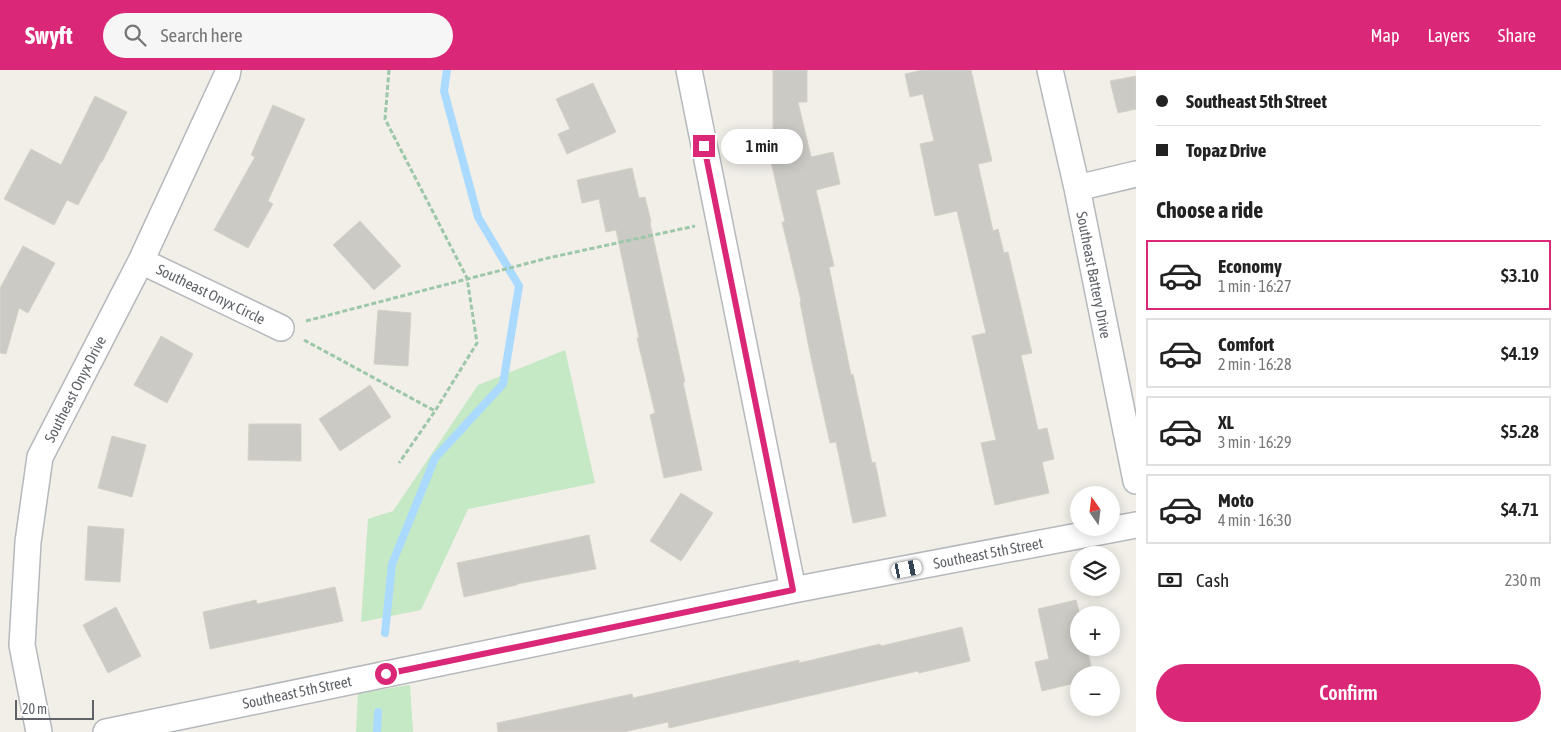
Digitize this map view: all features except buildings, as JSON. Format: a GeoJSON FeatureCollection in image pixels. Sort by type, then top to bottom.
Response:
{"type":"FeatureCollection","features":[{"type":"Feature","properties":{"kind":"street","name":"Southeast Onyx Drive"},"geometry":{"type":"LineString","coordinates":[[39,732],[22,645],[28,542],[40,457],[141,261],[228,70]]}},
{"type":"Feature","properties":{"kind":"street"},"geometry":{"type":"LineString","coordinates":[[689,70],[793,590]]}},
{"type":"Feature","properties":{"kind":"street","name":"Southeast Battery Drive"},"geometry":{"type":"LineString","coordinates":[[1050,70],[1077,188],[1136,481]]}},
{"type":"Feature","properties":{"kind":"street"},"geometry":{"type":"LineString","coordinates":[[1077,188],[1136,174]]}},
{"type":"Feature","properties":{"kind":"street","name":"Southeast Onyx Circle"},"geometry":{"type":"LineString","coordinates":[[141,261],[281,328]]}},
{"type":"Feature","properties":{"kind":"street","name":"Southeast 5th Street"},"geometry":{"type":"LineString","coordinates":[[106,732],[793,590],[1136,525]]}},
{"type":"Feature","properties":{"kind":"path"},"geometry":{"type":"LineString","coordinates":[[389,70],[385,119],[467,278],[477,344],[435,411],[399,463]]}},
{"type":"Feature","properties":{"kind":"path"},"geometry":{"type":"LineString","coordinates":[[281,328],[548,258],[719,221]]}},
{"type":"Feature","properties":{"kind":"path"},"geometry":{"type":"LineString","coordinates":[[281,328],[435,411]]}},
{"type":"Feature","properties":{"kind":"green space"},"geometry":{"type":"Polygon","coordinates":[[[565,350],[595,483],[468,509],[421,610],[361,622],[368,519],[393,511],[478,385],[565,350]]]}},
{"type":"Feature","properties":{"kind":"green space"},"geometry":{"type":"Polygon","coordinates":[[[410,685],[413,732],[356,732],[358,693],[410,685]]]}},
{"type":"Feature","properties":{"kind":"waterway"},"geometry":{"type":"LineString","coordinates":[[385,633],[392,564],[435,458],[503,384],[519,286],[478,217],[444,91],[447,70]]}},
{"type":"Feature","properties":{"kind":"waterway"},"geometry":{"type":"LineString","coordinates":[[377,732],[378,712]]}},
{"type":"Feature","properties":{"kind":"route"},"geometry":{"type":"LineString","coordinates":[[386,674],[793,590],[704,146]]}}]}
